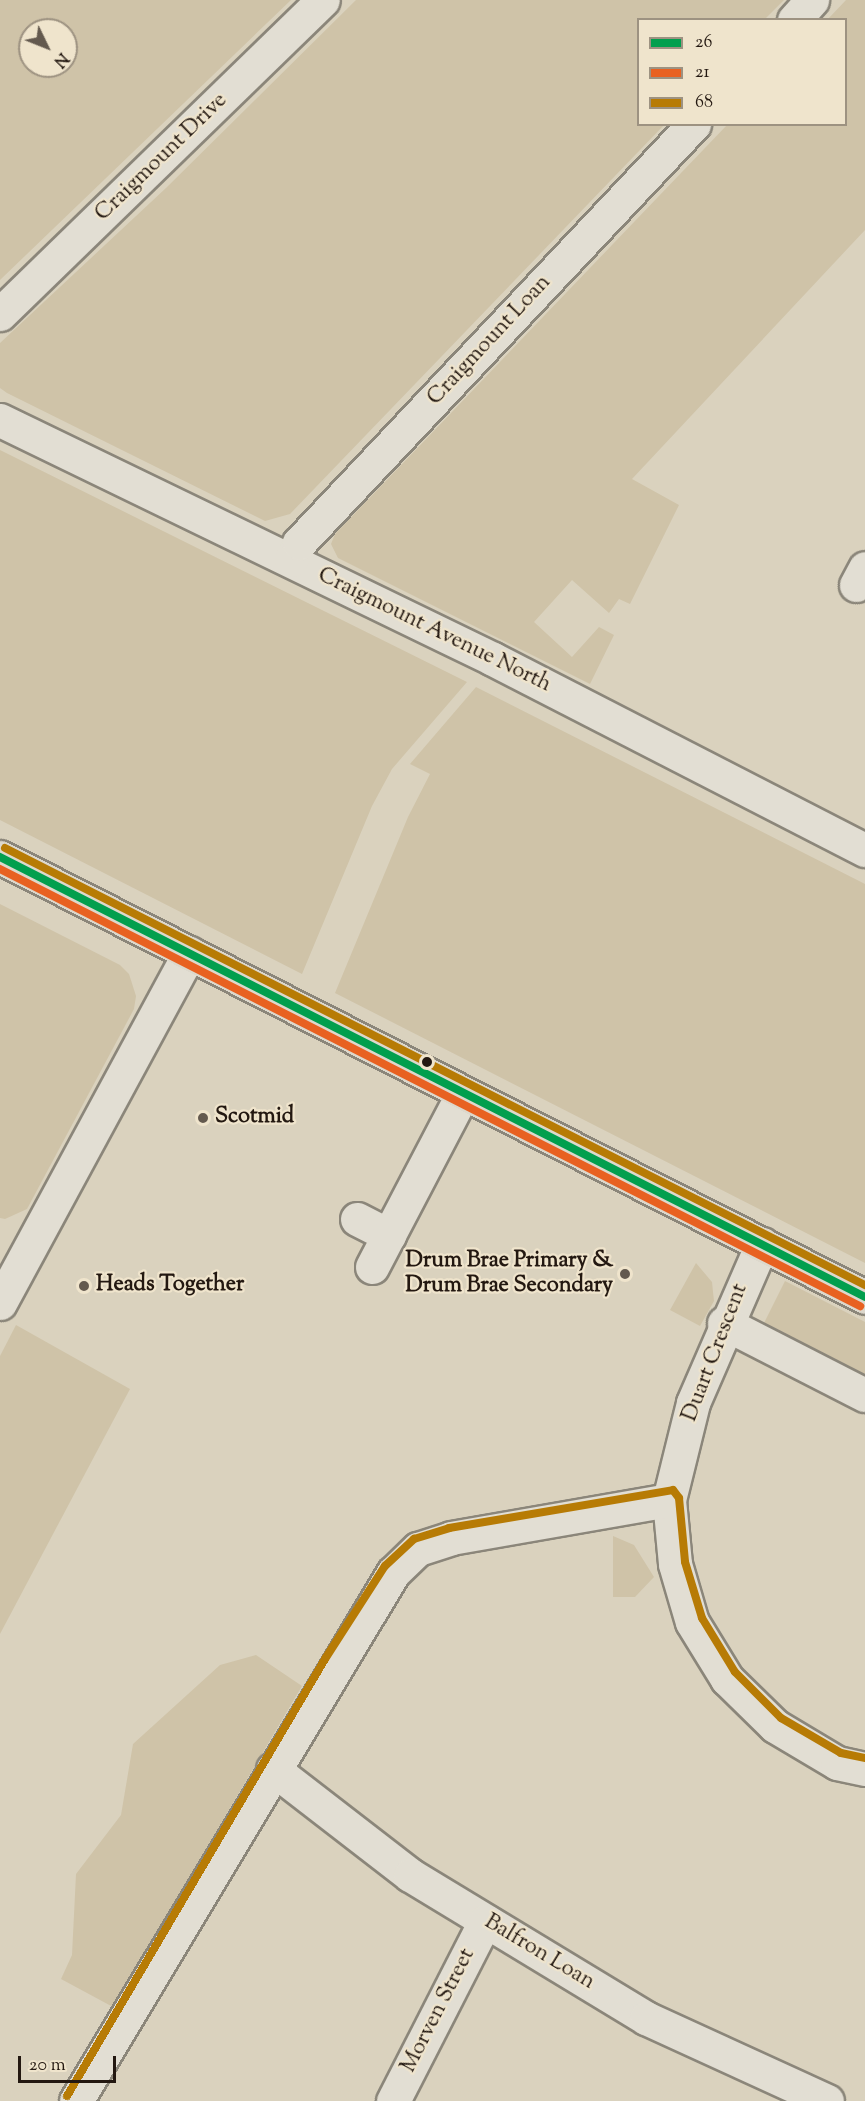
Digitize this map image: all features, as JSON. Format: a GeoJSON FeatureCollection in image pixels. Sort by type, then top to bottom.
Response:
{"type":"FeatureCollection","features":[{"type":"Feature","properties":{"kind":"main road"},"geometry":{"type":"LineString","coordinates":[[0,857],[865,1297]]}},
{"type":"Feature","properties":{"kind":"street","name":"Craigmount Drive"},"geometry":{"type":"LineString","coordinates":[[0,314],[323,0]]}},
{"type":"Feature","properties":{"kind":"street"},"geometry":{"type":"LineString","coordinates":[[796,18],[812,0]]}},
{"type":"Feature","properties":{"kind":"street","name":"Craigmount Loan"},"geometry":{"type":"LineString","coordinates":[[291,560],[299,543],[692,126]]}},
{"type":"Feature","properties":{"kind":"street","name":"Craigmount Avenue North"},"geometry":{"type":"LineString","coordinates":[[0,420],[291,560],[865,850]]}},
{"type":"Feature","properties":{"kind":"street"},"geometry":{"type":"LineString","coordinates":[[0,1303],[12,1254],[189,952]]}},
{"type":"Feature","properties":{"kind":"street"},"geometry":{"type":"LineString","coordinates":[[372,1267],[463,1093]]}},
{"type":"Feature","properties":{"kind":"street"},"geometry":{"type":"LineString","coordinates":[[357,1219],[388,1235]]}},
{"type":"Feature","properties":{"kind":"street","name":"Duart Crescent"},"geometry":{"type":"LineString","coordinates":[[762,1244],[724,1323],[693,1403],[669,1500],[675,1564],[692,1622],[727,1679],[775,1726],[837,1763],[865,1769]]}},
{"type":"Feature","properties":{"kind":"street"},"geometry":{"type":"LineString","coordinates":[[724,1323],[865,1395]]}},
{"type":"Feature","properties":{"kind":"street"},"geometry":{"type":"LineString","coordinates":[[76,2101],[273,1769],[393,1573],[418,1549],[451,1538],[669,1500]]}},
{"type":"Feature","properties":{"kind":"street","name":"Balfron Loan"},"geometry":{"type":"LineString","coordinates":[[273,1769],[410,1875],[646,2018],[827,2101]]}},
{"type":"Feature","properties":{"kind":"street","name":"Morven Street"},"geometry":{"type":"LineString","coordinates":[[393,2101],[486,1921]]}},
{"type":"Feature","properties":{"kind":"shaded area"},"geometry":{"type":"Polygon","coordinates":[[[0,0],[291,0],[0,280],[0,0]]]}},
{"type":"Feature","properties":{"kind":"shaded area"},"geometry":{"type":"Polygon","coordinates":[[[356,0],[784,0],[766,18],[637,18],[637,126],[663,126],[290,514],[265,521],[0,388],[0,343],[166,188],[356,0]]]}},
{"type":"Feature","properties":{"kind":"shaded area"},"geometry":{"type":"Polygon","coordinates":[[[846,0],[865,0],[865,230],[632,479],[679,505],[630,604],[619,599],[609,613],[572,580],[534,622],[572,657],[599,627],[614,635],[590,684],[338,558],[331,544],[335,534],[726,126],[847,126],[847,18],[829,18],[846,0]]]}},
{"type":"Feature","properties":{"kind":"shaded area"},"geometry":{"type":"Polygon","coordinates":[[[0,450],[467,682],[392,769],[372,806],[302,974],[0,820],[0,450]]]}},
{"type":"Feature","properties":{"kind":"shaded area"},"geometry":{"type":"Polygon","coordinates":[[[476,687],[865,884],[865,1263],[335,993],[408,817],[430,774],[410,764],[476,687]]]}},
{"type":"Feature","properties":{"kind":"shaded area"},"geometry":{"type":"Polygon","coordinates":[[[0,904],[120,965],[129,974],[136,996],[134,1009],[27,1209],[5,1219],[0,1218],[0,904]]]}},
{"type":"Feature","properties":{"kind":"shaded area"},"geometry":{"type":"Polygon","coordinates":[[[696,1263],[712,1282],[714,1301],[700,1326],[670,1310],[696,1263]]]}},
{"type":"Feature","properties":{"kind":"shaded area"},"geometry":{"type":"Polygon","coordinates":[[[785,1281],[865,1322],[865,1376],[763,1325],[785,1281]]]}},
{"type":"Feature","properties":{"kind":"shaded area"},"geometry":{"type":"Polygon","coordinates":[[[16,1325],[130,1389],[0,1634],[0,1356],[16,1325]]]}},
{"type":"Feature","properties":{"kind":"shaded area"},"geometry":{"type":"Polygon","coordinates":[[[613,1536],[634,1545],[654,1577],[635,1597],[613,1597],[613,1536]]]}},
{"type":"Feature","properties":{"kind":"shaded area"},"geometry":{"type":"Polygon","coordinates":[[[256,1655],[302,1686],[113,2007],[61,1979],[72,1955],[76,1874],[121,1815],[133,1744],[220,1665],[256,1655]]]}},
{"type":"Feature","properties":{"kind":"transit line","name":"68"},"geometry":{"type":"LineString","coordinates":[[5,848],[865,1285]]}},
{"type":"Feature","properties":{"kind":"transit line","name":"26"},"geometry":{"type":"LineString","coordinates":[[0,857],[865,1297]]}},
{"type":"Feature","properties":{"kind":"transit line","name":"21"},"geometry":{"type":"LineString","coordinates":[[0,869],[860,1306]]}},
{"type":"Feature","properties":{"kind":"transit line","name":"68"},"geometry":{"type":"LineString","coordinates":[[67,2096],[325,1659],[385,1566],[414,1539],[449,1528],[673,1490],[679,1498],[685,1562],[702,1618],[735,1672],[781,1718],[841,1753],[865,1758]]}},
{"type":"Feature","properties":{"kind":"place","name":"Scotmid"},"geometry":{"type":"Point","coordinates":[203,1118]}},
{"type":"Feature","properties":{"kind":"place","name":"Drum Brae Primary & Drum Brae Secondary"},"geometry":{"type":"Point","coordinates":[625,1274]}},
{"type":"Feature","properties":{"kind":"place","name":"Heads Together"},"geometry":{"type":"Point","coordinates":[84,1286]}}]}
